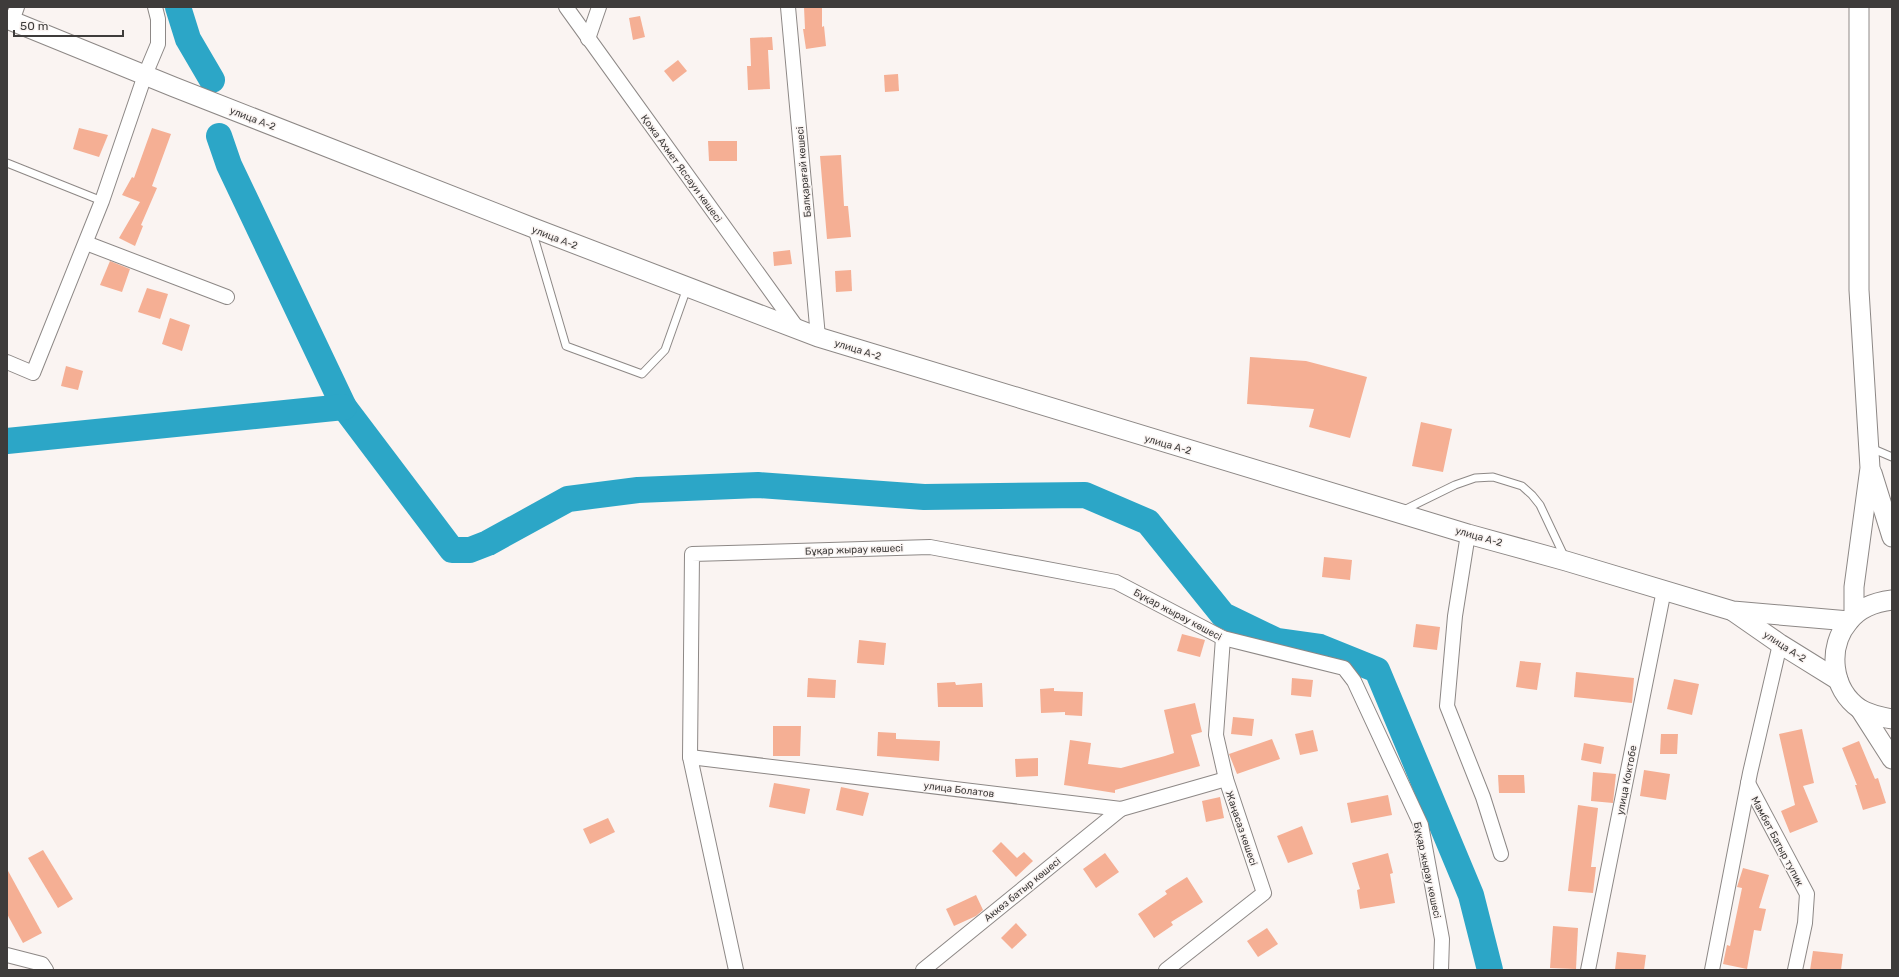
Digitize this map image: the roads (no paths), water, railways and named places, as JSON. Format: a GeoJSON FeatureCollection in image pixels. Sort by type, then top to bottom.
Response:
{"type":"FeatureCollection","features":[{"type":"Feature","properties":{"kind":"main road"},"geometry":{"type":"LineString","coordinates":[[1851,618],[1870,468],[1870,448],[1859,290],[1859,7]]}},
{"type":"Feature","properties":{"kind":"main road","name":"улица А-2"},"geometry":{"type":"LineString","coordinates":[[12,16],[145,75],[531,228],[818,337],[1112,427],[1400,512],[1468,534],[1566,561],[1733,611],[1851,618]]}},
{"type":"Feature","properties":{"kind":"main road"},"geometry":{"type":"LineString","coordinates":[[1870,468],[1892,537]]}},
{"type":"Feature","properties":{"kind":"main road"},"geometry":{"type":"LineString","coordinates":[[1892,600],[1880,601],[1867,607],[1851,618],[1840,634],[1835,649],[1835,665],[1838,680],[1847,696],[1860,708],[1875,716],[1892,719]]}},
{"type":"Feature","properties":{"kind":"main road","name":"улица А-2"},"geometry":{"type":"LineString","coordinates":[[1733,611],[1780,644],[1838,680]]}},
{"type":"Feature","properties":{"kind":"main road"},"geometry":{"type":"LineString","coordinates":[[1860,708],[1892,759]]}},
{"type":"Feature","properties":{"kind":"street"},"geometry":{"type":"LineString","coordinates":[[7,362],[34,373],[102,201],[145,75],[158,44],[158,19],[156,7]]}},
{"type":"Feature","properties":{"kind":"street","name":"Қожа Ахмет Яссауи көшесі"},"geometry":{"type":"LineString","coordinates":[[566,7],[798,329]]}},
{"type":"Feature","properties":{"kind":"street"},"geometry":{"type":"LineString","coordinates":[[588,39],[599,7]]}},
{"type":"Feature","properties":{"kind":"street","name":"Балқарағай көшесі"},"geometry":{"type":"LineString","coordinates":[[788,7],[818,337]]}},
{"type":"Feature","properties":{"kind":"street"},"geometry":{"type":"LineString","coordinates":[[86,243],[227,297]]}},
{"type":"Feature","properties":{"kind":"street"},"geometry":{"type":"LineString","coordinates":[[1468,534],[1455,616],[1447,706],[1483,797],[1501,854]]}},
{"type":"Feature","properties":{"kind":"street","name":"Бұқар жырау көшесі"},"geometry":{"type":"LineString","coordinates":[[690,757],[692,554],[930,547],[1116,582],[1223,638],[1344,668],[1354,682],[1421,825],[1442,939],[1442,970]]}},
{"type":"Feature","properties":{"kind":"street","name":"улица Коктобе"},"geometry":{"type":"LineString","coordinates":[[1588,970],[1664,590]]}},
{"type":"Feature","properties":{"kind":"street","name":"Жаңасаз көшесі"},"geometry":{"type":"LineString","coordinates":[[1166,970],[1264,893],[1226,779],[1216,735],[1223,638]]}},
{"type":"Feature","properties":{"kind":"street","name":"Мамбет Батыр тупик"},"geometry":{"type":"LineString","coordinates":[[1712,970],[1748,783],[1780,644]]}},
{"type":"Feature","properties":{"kind":"street"},"geometry":{"type":"LineString","coordinates":[[690,757],[736,970]]}},
{"type":"Feature","properties":{"kind":"street","name":"улица Болатов"},"geometry":{"type":"LineString","coordinates":[[690,757],[1121,809],[1226,779]]}},
{"type":"Feature","properties":{"kind":"street","name":"Мамбет Батыр тупик"},"geometry":{"type":"LineString","coordinates":[[1748,783],[1807,894],[1805,923],[1795,970]]}},
{"type":"Feature","properties":{"kind":"street","name":"Аккөз батыр көшесі"},"geometry":{"type":"LineString","coordinates":[[923,970],[1121,809]]}},
{"type":"Feature","properties":{"kind":"street"},"geometry":{"type":"LineString","coordinates":[[7,955],[42,964],[46,970]]}},
{"type":"Feature","properties":{"kind":"lane"},"geometry":{"type":"LineString","coordinates":[[7,163],[102,201]]}},
{"type":"Feature","properties":{"kind":"lane"},"geometry":{"type":"LineString","coordinates":[[531,228],[566,346],[642,374],[665,350],[687,288]]}},
{"type":"Feature","properties":{"kind":"lane"},"geometry":{"type":"LineString","coordinates":[[1870,448],[1892,456]]}},
{"type":"Feature","properties":{"kind":"lane"},"geometry":{"type":"LineString","coordinates":[[1400,512],[1455,485],[1474,478],[1493,477],[1522,486],[1532,495],[1540,505],[1566,561]]}},
{"type":"Feature","properties":{"kind":"waterway"},"geometry":{"type":"LineString","coordinates":[[178,7],[188,39],[212,80]]}},
{"type":"Feature","properties":{"kind":"waterway"},"geometry":{"type":"LineString","coordinates":[[219,136],[229,165],[344,407],[452,550],[470,550],[488,543],[568,499],[638,490],[758,485],[924,497],[1085,495],[1148,522],[1223,615],[1277,641],[1320,647],[1377,670],[1471,895],[1490,970]]}},
{"type":"Feature","properties":{"kind":"waterway"},"geometry":{"type":"LineString","coordinates":[[7,441],[344,407]]}}]}
